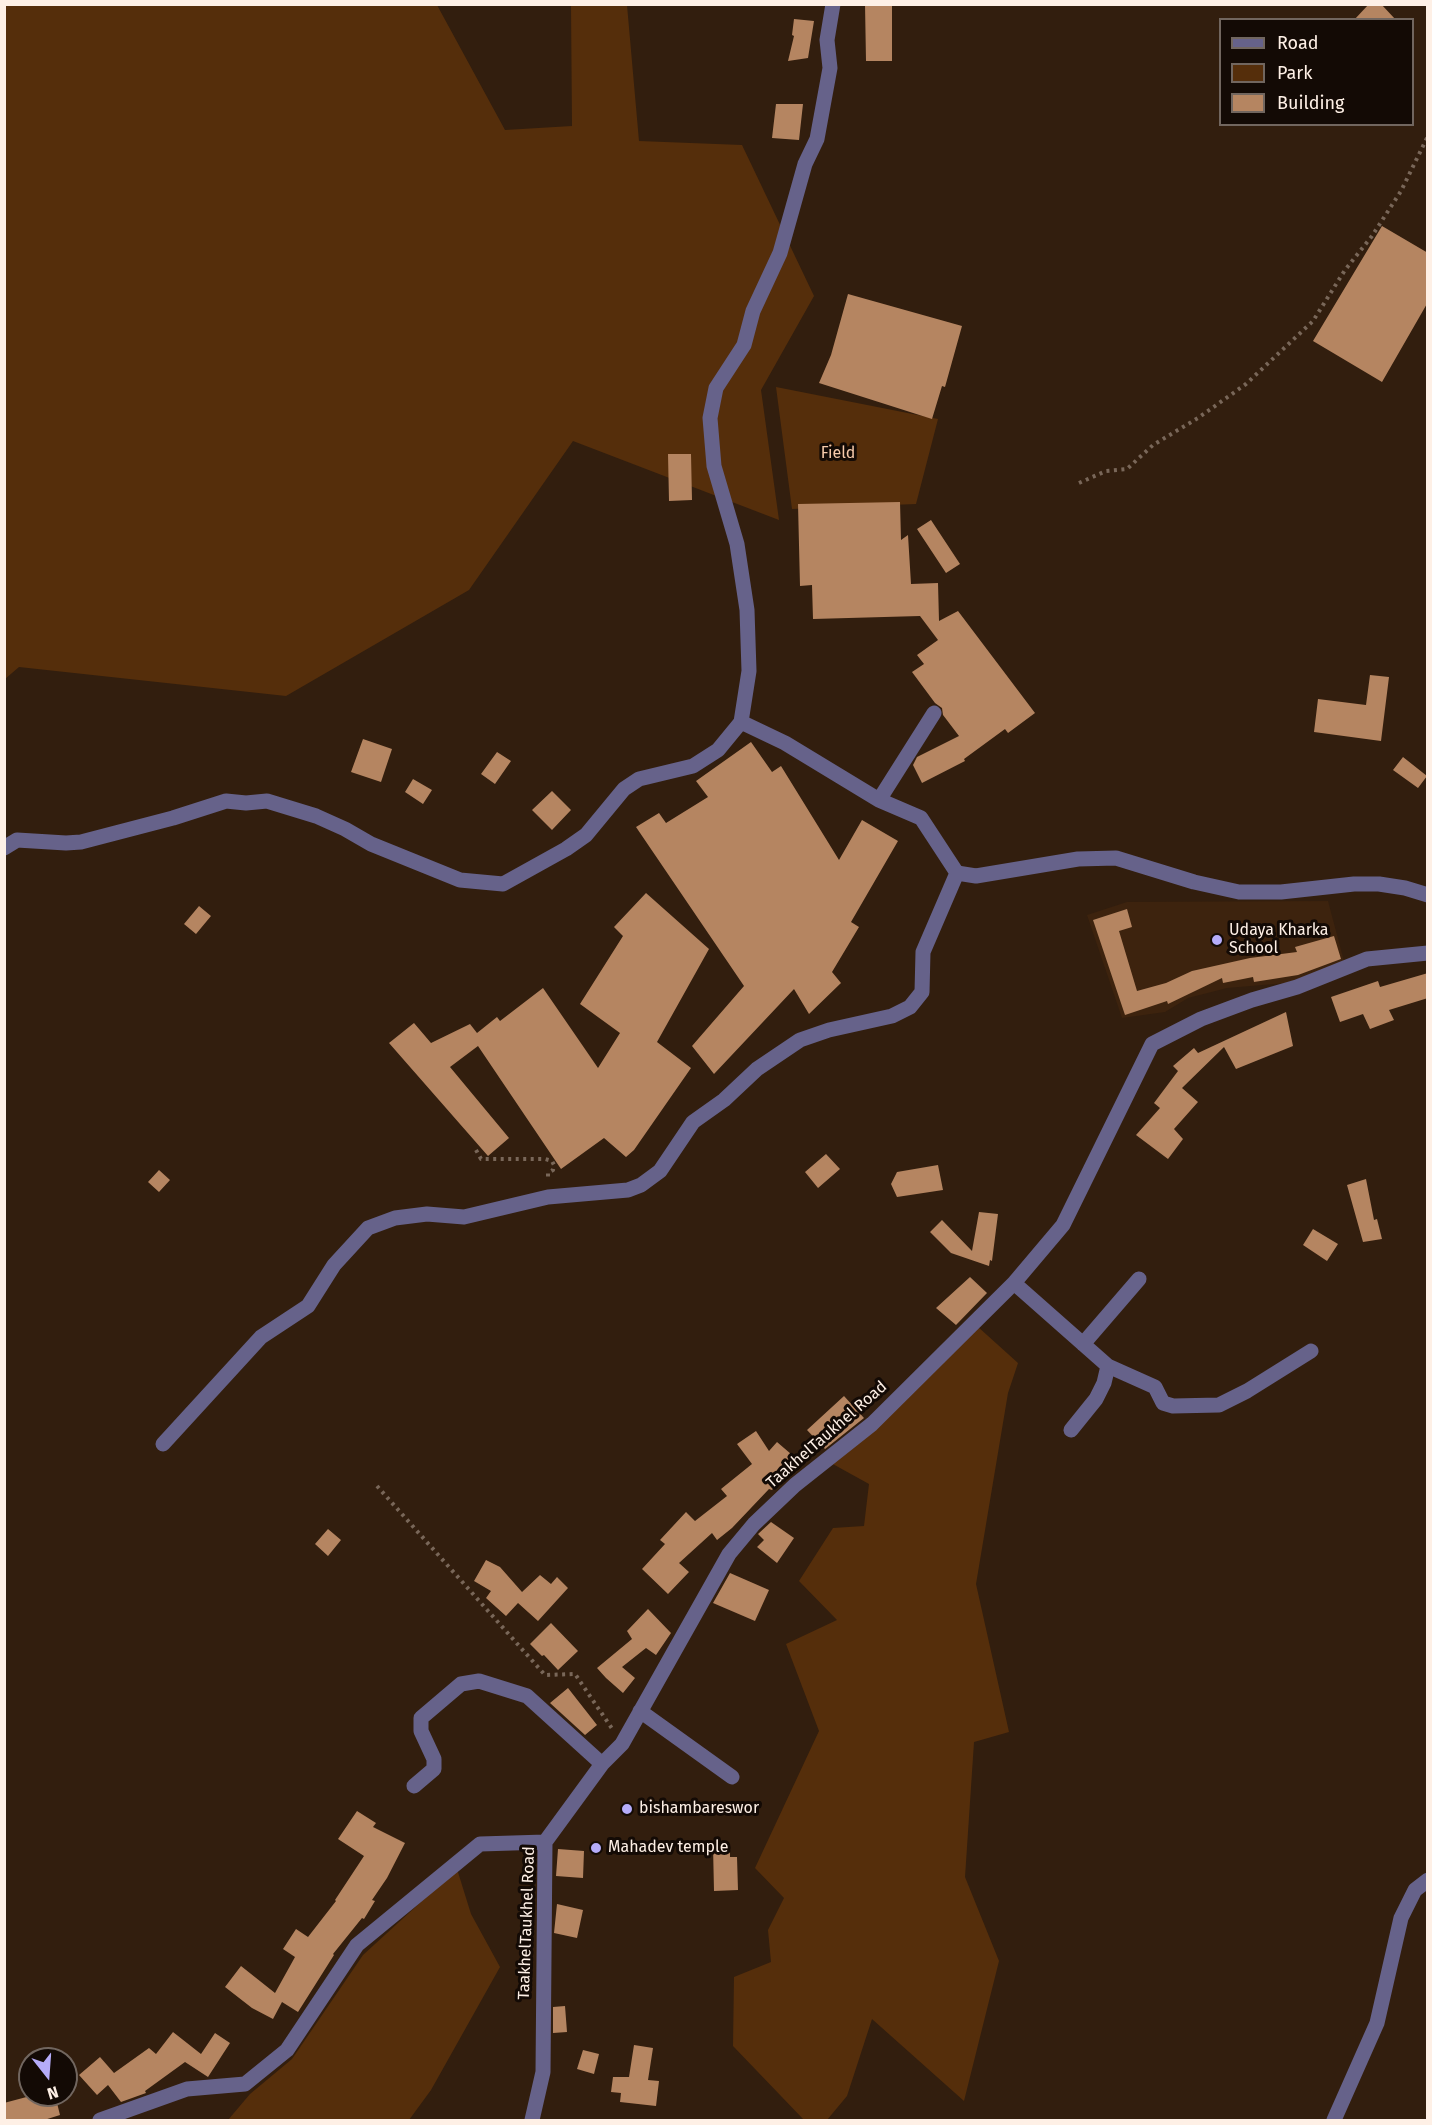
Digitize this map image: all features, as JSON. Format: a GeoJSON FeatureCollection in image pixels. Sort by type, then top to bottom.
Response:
{"type":"FeatureCollection","features":[{"type":"Feature","properties":{"kind":"street"},"geometry":{"type":"LineString","coordinates":[[4,849],[17,840],[81,842],[173,818],[226,801],[246,803],[267,801],[316,816],[371,844],[460,880],[503,884],[566,849],[586,835],[624,789],[639,779],[693,766],[718,750],[741,722],[749,671],[747,610],[736,544],[714,466],[710,418],[716,388],[744,345],[753,311],[780,253],[805,164],[817,139],[830,68],[827,40],[832,4]]}},
{"type":"Feature","properties":{"kind":"street"},"geometry":{"type":"LineString","coordinates":[[879,800],[934,713]]}},
{"type":"Feature","properties":{"kind":"street"},"geometry":{"type":"LineString","coordinates":[[741,722],[785,743],[879,800],[921,818],[957,873],[976,876],[1078,859],[1116,858],[1194,882],[1239,892],[1281,892],[1354,884],[1379,884],[1428,895]]}},
{"type":"Feature","properties":{"kind":"street"},"geometry":{"type":"LineString","coordinates":[[163,1444],[261,1337],[308,1306],[334,1265],[368,1227],[395,1218],[427,1214],[464,1216],[548,1197],[628,1190],[641,1185],[660,1171],[693,1122],[724,1100],[757,1069],[800,1041],[838,1028],[892,1016],[910,1006],[922,992],[923,952],[957,873]]}},
{"type":"Feature","properties":{"kind":"street","name":"TaakhelTaukhel Road"},"geometry":{"type":"LineString","coordinates":[[532,2121],[543,2072],[545,1842],[602,1764],[622,1744],[729,1554],[754,1524],[795,1485],[872,1424],[1014,1283],[1063,1225],[1152,1044],[1201,1019],[1252,1000],[1297,987],[1367,959],[1428,952]]}},
{"type":"Feature","properties":{"kind":"street"},"geometry":{"type":"LineString","coordinates":[[1083,1344],[1139,1279]]}},
{"type":"Feature","properties":{"kind":"street"},"geometry":{"type":"LineString","coordinates":[[1014,1283],[1108,1366],[1155,1388],[1163,1403],[1173,1406],[1219,1405],[1247,1391],[1311,1351]]}},
{"type":"Feature","properties":{"kind":"street"},"geometry":{"type":"LineString","coordinates":[[1071,1430],[1096,1399],[1104,1383],[1108,1366]]}},
{"type":"Feature","properties":{"kind":"street"},"geometry":{"type":"LineString","coordinates":[[414,1786],[434,1769],[434,1760],[421,1731],[421,1718],[461,1684],[479,1681],[527,1696],[602,1764]]}},
{"type":"Feature","properties":{"kind":"street"},"geometry":{"type":"LineString","coordinates":[[640,1711],[732,1777]]}},
{"type":"Feature","properties":{"kind":"street"},"geometry":{"type":"LineString","coordinates":[[100,2121],[187,2089],[245,2084],[286,2050],[357,1946],[480,1844],[545,1842]]}},
{"type":"Feature","properties":{"kind":"street"},"geometry":{"type":"LineString","coordinates":[[1334,2121],[1377,2022],[1401,1918],[1415,1890],[1428,1880]]}},
{"type":"Feature","properties":{"kind":"path"},"geometry":{"type":"LineString","coordinates":[[1079,483],[1106,471],[1127,469],[1153,445],[1198,418],[1246,384],[1313,321],[1345,270],[1372,236],[1401,191],[1428,136]]}},
{"type":"Feature","properties":{"kind":"path"},"geometry":{"type":"LineString","coordinates":[[476,1150],[481,1159],[545,1159],[552,1161],[553,1170]]}},
{"type":"Feature","properties":{"kind":"path"},"geometry":{"type":"LineString","coordinates":[[377,1486],[545,1676],[575,1674],[622,1744]]}},
{"type":"Feature","properties":{"kind":"shaded area","name":"Udaya Kharka School"},"geometry":{"type":"Polygon","coordinates":[[[1328,901],[1345,965],[1286,983],[1227,988],[1188,998],[1165,1012],[1122,1018],[1087,915],[1127,902],[1328,901]]]}},
{"type":"Feature","properties":{"kind":"green space"},"geometry":{"type":"Polygon","coordinates":[[[5,5],[437,5],[505,130],[572,126],[571,5],[627,5],[639,141],[742,145],[814,296],[761,390],[779,520],[573,441],[469,590],[286,696],[19,667],[5,679],[5,5]]]}},
{"type":"Feature","properties":{"kind":"green space","name":"Field"},"geometry":{"type":"Polygon","coordinates":[[[776,387],[938,419],[916,504],[792,509],[776,387]]]}},
{"type":"Feature","properties":{"kind":"green space"},"geometry":{"type":"Polygon","coordinates":[[[977,1326],[1018,1363],[1008,1393],[976,1584],[1009,1732],[974,1742],[965,1877],[999,1961],[964,2101],[872,2019],[847,2096],[827,2120],[804,2120],[733,2046],[734,1977],[771,1962],[768,1930],[784,1898],[755,1868],[819,1731],[786,1644],[837,1620],[799,1581],[833,1528],[864,1526],[869,1484],[831,1463],[977,1326]]]}},
{"type":"Feature","properties":{"kind":"green space"},"geometry":{"type":"Polygon","coordinates":[[[457,1869],[471,1914],[500,1967],[431,2090],[409,2120],[228,2120],[250,2094],[292,2059],[363,1955],[457,1869]]]}},
{"type":"Feature","properties":{"kind":"building"},"geometry":{"type":"Polygon","coordinates":[[[865,4],[892,4],[892,61],[866,61],[865,4]]]}},
{"type":"Feature","properties":{"kind":"building"},"geometry":{"type":"Polygon","coordinates":[[[1369,4],[1381,4],[1394,18],[1356,18],[1369,4]]]}},
{"type":"Feature","properties":{"kind":"building"},"geometry":{"type":"Polygon","coordinates":[[[794,19],[814,21],[808,58],[788,61],[794,36],[792,35],[794,19]]]}},
{"type":"Feature","properties":{"kind":"building"},"geometry":{"type":"Polygon","coordinates":[[[776,104],[803,104],[799,140],[772,138],[776,104]]]}},
{"type":"Feature","properties":{"kind":"building"},"geometry":{"type":"Polygon","coordinates":[[[1382,226],[1428,253],[1428,302],[1382,382],[1313,341],[1382,226]]]}},
{"type":"Feature","properties":{"kind":"building"},"geometry":{"type":"Polygon","coordinates":[[[848,294],[962,326],[945,387],[942,386],[932,419],[819,383],[831,355],[848,294]]]}},
{"type":"Feature","properties":{"kind":"building"},"geometry":{"type":"Polygon","coordinates":[[[668,454],[691,454],[692,500],[669,501],[668,454]]]}},
{"type":"Feature","properties":{"kind":"building"},"geometry":{"type":"Polygon","coordinates":[[[900,502],[901,540],[908,535],[911,584],[938,583],[939,621],[958,611],[1035,713],[1008,733],[1005,729],[964,759],[965,761],[922,783],[913,765],[917,757],[959,736],[943,715],[942,708],[935,703],[912,672],[924,664],[917,655],[938,640],[920,616],[813,619],[812,585],[800,586],[798,504],[900,502]]]}},
{"type":"Feature","properties":{"kind":"building"},"geometry":{"type":"Polygon","coordinates":[[[931,520],[960,564],[946,573],[917,529],[931,520]]]}},
{"type":"Feature","properties":{"kind":"building"},"geometry":{"type":"Polygon","coordinates":[[[1370,675],[1389,677],[1381,741],[1314,732],[1318,699],[1366,705],[1370,675]]]}},
{"type":"Feature","properties":{"kind":"building"},"geometry":{"type":"Polygon","coordinates":[[[363,739],[392,749],[381,782],[351,772],[363,739]]]}},
{"type":"Feature","properties":{"kind":"building"},"geometry":{"type":"Polygon","coordinates":[[[751,742],[772,772],[781,766],[839,860],[862,820],[898,841],[851,922],[859,927],[832,972],[841,983],[809,1014],[794,989],[714,1074],[692,1046],[744,986],[636,827],[659,813],[666,823],[708,797],[696,781],[751,742]]]}},
{"type":"Feature","properties":{"kind":"building"},"geometry":{"type":"Polygon","coordinates":[[[497,752],[511,761],[495,784],[481,774],[497,752]]]}},
{"type":"Feature","properties":{"kind":"building"},"geometry":{"type":"Polygon","coordinates":[[[1403,757],[1427,776],[1418,788],[1393,770],[1403,757]]]}},
{"type":"Feature","properties":{"kind":"building"},"geometry":{"type":"Polygon","coordinates":[[[413,779],[432,790],[423,804],[405,792],[413,779]]]}},
{"type":"Feature","properties":{"kind":"building"},"geometry":{"type":"Polygon","coordinates":[[[552,791],[571,810],[552,830],[532,810],[552,791]]]}},
{"type":"Feature","properties":{"kind":"building"},"geometry":{"type":"Polygon","coordinates":[[[646,893],[709,949],[657,1042],[691,1068],[634,1150],[626,1157],[604,1138],[561,1169],[478,1046],[450,1067],[509,1138],[488,1156],[389,1043],[414,1023],[431,1043],[470,1024],[477,1033],[497,1017],[500,1021],[543,988],[598,1068],[620,1033],[580,1004],[623,936],[614,927],[646,893]]]}},
{"type":"Feature","properties":{"kind":"building"},"geometry":{"type":"Polygon","coordinates":[[[199,906],[211,916],[196,934],[184,924],[199,906]]]}},
{"type":"Feature","properties":{"kind":"building"},"geometry":{"type":"Polygon","coordinates":[[[1127,909],[1132,927],[1119,931],[1137,991],[1166,983],[1192,971],[1250,958],[1297,952],[1295,947],[1334,936],[1341,959],[1298,975],[1254,982],[1253,977],[1223,983],[1222,978],[1168,1004],[1167,1001],[1125,1015],[1093,920],[1127,909]]]}},
{"type":"Feature","properties":{"kind":"building"},"geometry":{"type":"Polygon","coordinates":[[[1428,973],[1428,998],[1389,1010],[1394,1020],[1370,1029],[1363,1014],[1340,1022],[1331,997],[1378,981],[1380,987],[1428,973]]]}},
{"type":"Feature","properties":{"kind":"building"},"geometry":{"type":"Polygon","coordinates":[[[1286,1012],[1293,1046],[1236,1069],[1224,1047],[1182,1088],[1198,1102],[1174,1129],[1183,1139],[1168,1159],[1136,1135],[1160,1108],[1154,1103],[1178,1071],[1173,1066],[1194,1048],[1198,1053],[1286,1012]]]}},
{"type":"Feature","properties":{"kind":"building"},"geometry":{"type":"Polygon","coordinates":[[[826,1154],[840,1169],[818,1188],[805,1172],[826,1154]]]}},
{"type":"Feature","properties":{"kind":"building"},"geometry":{"type":"Polygon","coordinates":[[[938,1165],[943,1190],[897,1197],[891,1184],[897,1172],[938,1165]]]}},
{"type":"Feature","properties":{"kind":"building"},"geometry":{"type":"Polygon","coordinates":[[[159,1170],[170,1180],[159,1192],[148,1182],[159,1170]]]}},
{"type":"Feature","properties":{"kind":"building"},"geometry":{"type":"Polygon","coordinates":[[[1366,1179],[1374,1220],[1377,1219],[1382,1239],[1363,1242],[1347,1185],[1366,1179]]]}},
{"type":"Feature","properties":{"kind":"building"},"geometry":{"type":"Polygon","coordinates":[[[979,1212],[998,1214],[992,1261],[990,1260],[989,1266],[951,1253],[930,1232],[942,1220],[972,1251],[979,1212]]]}},
{"type":"Feature","properties":{"kind":"building"},"geometry":{"type":"Polygon","coordinates":[[[1313,1229],[1338,1244],[1327,1261],[1303,1245],[1313,1229]]]}},
{"type":"Feature","properties":{"kind":"building"},"geometry":{"type":"Polygon","coordinates":[[[970,1277],[987,1293],[956,1325],[936,1308],[970,1277]]]}},
{"type":"Feature","properties":{"kind":"building"},"geometry":{"type":"Polygon","coordinates":[[[844,1396],[864,1418],[825,1449],[807,1430],[844,1396]]]}},
{"type":"Feature","properties":{"kind":"building"},"geometry":{"type":"Polygon","coordinates":[[[756,1431],[769,1451],[777,1442],[798,1460],[772,1490],[769,1489],[732,1528],[717,1540],[712,1533],[679,1563],[689,1572],[668,1594],[642,1569],[665,1544],[660,1540],[686,1512],[695,1521],[727,1496],[721,1489],[752,1464],[737,1444],[756,1431]]]}},
{"type":"Feature","properties":{"kind":"building"},"geometry":{"type":"Polygon","coordinates":[[[771,1522],[794,1538],[777,1563],[757,1547],[764,1540],[758,1534],[771,1522]]]}},
{"type":"Feature","properties":{"kind":"building"},"geometry":{"type":"Polygon","coordinates":[[[328,1529],[341,1540],[328,1556],[315,1544],[328,1529]]]}},
{"type":"Feature","properties":{"kind":"building"},"geometry":{"type":"Polygon","coordinates":[[[486,1560],[500,1567],[522,1592],[540,1575],[551,1584],[557,1577],[568,1588],[538,1621],[518,1603],[506,1616],[486,1598],[491,1591],[474,1581],[486,1560]]]}},
{"type":"Feature","properties":{"kind":"building"},"geometry":{"type":"Polygon","coordinates":[[[730,1573],[769,1590],[755,1621],[713,1603],[730,1573]]]}},
{"type":"Feature","properties":{"kind":"building"},"geometry":{"type":"Polygon","coordinates":[[[648,1609],[671,1633],[656,1655],[646,1648],[622,1667],[635,1678],[623,1693],[597,1668],[632,1639],[627,1631],[648,1609]]]}},
{"type":"Feature","properties":{"kind":"building"},"geometry":{"type":"Polygon","coordinates":[[[551,1623],[578,1651],[558,1670],[530,1644],[551,1623]]]}},
{"type":"Feature","properties":{"kind":"building"},"geometry":{"type":"Polygon","coordinates":[[[568,1688],[597,1725],[585,1735],[550,1703],[568,1688]]]}},
{"type":"Feature","properties":{"kind":"building"},"geometry":{"type":"Polygon","coordinates":[[[357,1811],[376,1823],[373,1827],[405,1843],[387,1878],[372,1900],[375,1901],[364,1919],[362,1918],[333,1954],[298,2012],[282,2002],[273,2019],[252,2008],[225,1987],[241,1966],[275,1993],[295,1957],[283,1949],[296,1929],[308,1937],[336,1901],[364,1856],[338,1839],[357,1811]]]}},
{"type":"Feature","properties":{"kind":"building"},"geometry":{"type":"Polygon","coordinates":[[[713,1846],[730,1846],[730,1857],[737,1857],[738,1890],[714,1891],[713,1846]]]}},
{"type":"Feature","properties":{"kind":"building"},"geometry":{"type":"Polygon","coordinates":[[[558,1849],[584,1851],[583,1878],[556,1876],[558,1849]]]}},
{"type":"Feature","properties":{"kind":"building"},"geometry":{"type":"Polygon","coordinates":[[[557,1904],[583,1910],[577,1938],[554,1933],[557,1904]]]}},
{"type":"Feature","properties":{"kind":"building"},"geometry":{"type":"Polygon","coordinates":[[[565,2006],[567,2032],[553,2033],[553,2007],[565,2006]]]}},
{"type":"Feature","properties":{"kind":"building"},"geometry":{"type":"Polygon","coordinates":[[[173,2032],[201,2054],[215,2033],[230,2043],[208,2077],[185,2062],[145,2091],[146,2093],[121,2102],[108,2085],[97,2095],[79,2075],[100,2057],[114,2073],[149,2048],[156,2054],[173,2032]]]}},
{"type":"Feature","properties":{"kind":"building"},"geometry":{"type":"Polygon","coordinates":[[[634,2045],[653,2048],[648,2080],[659,2081],[656,2106],[620,2102],[621,2093],[611,2092],[613,2077],[629,2077],[634,2045]]]}},
{"type":"Feature","properties":{"kind":"building"},"geometry":{"type":"Polygon","coordinates":[[[583,2050],[599,2054],[594,2074],[577,2069],[583,2050]]]}},
{"type":"Feature","properties":{"kind":"building"},"geometry":{"type":"Polygon","coordinates":[[[18,2099],[18,2107],[58,2107],[60,2115],[41,2121],[4,2121],[4,2103],[18,2099]]]}},
{"type":"Feature","properties":{"kind":"place","name":"Udaya Kharka School"},"geometry":{"type":"Point","coordinates":[1217,940]}},
{"type":"Feature","properties":{"kind":"place","name":"bishambareswor"},"geometry":{"type":"Point","coordinates":[627,1809]}},
{"type":"Feature","properties":{"kind":"place","name":"Mahadev temple"},"geometry":{"type":"Point","coordinates":[596,1848]}}]}
